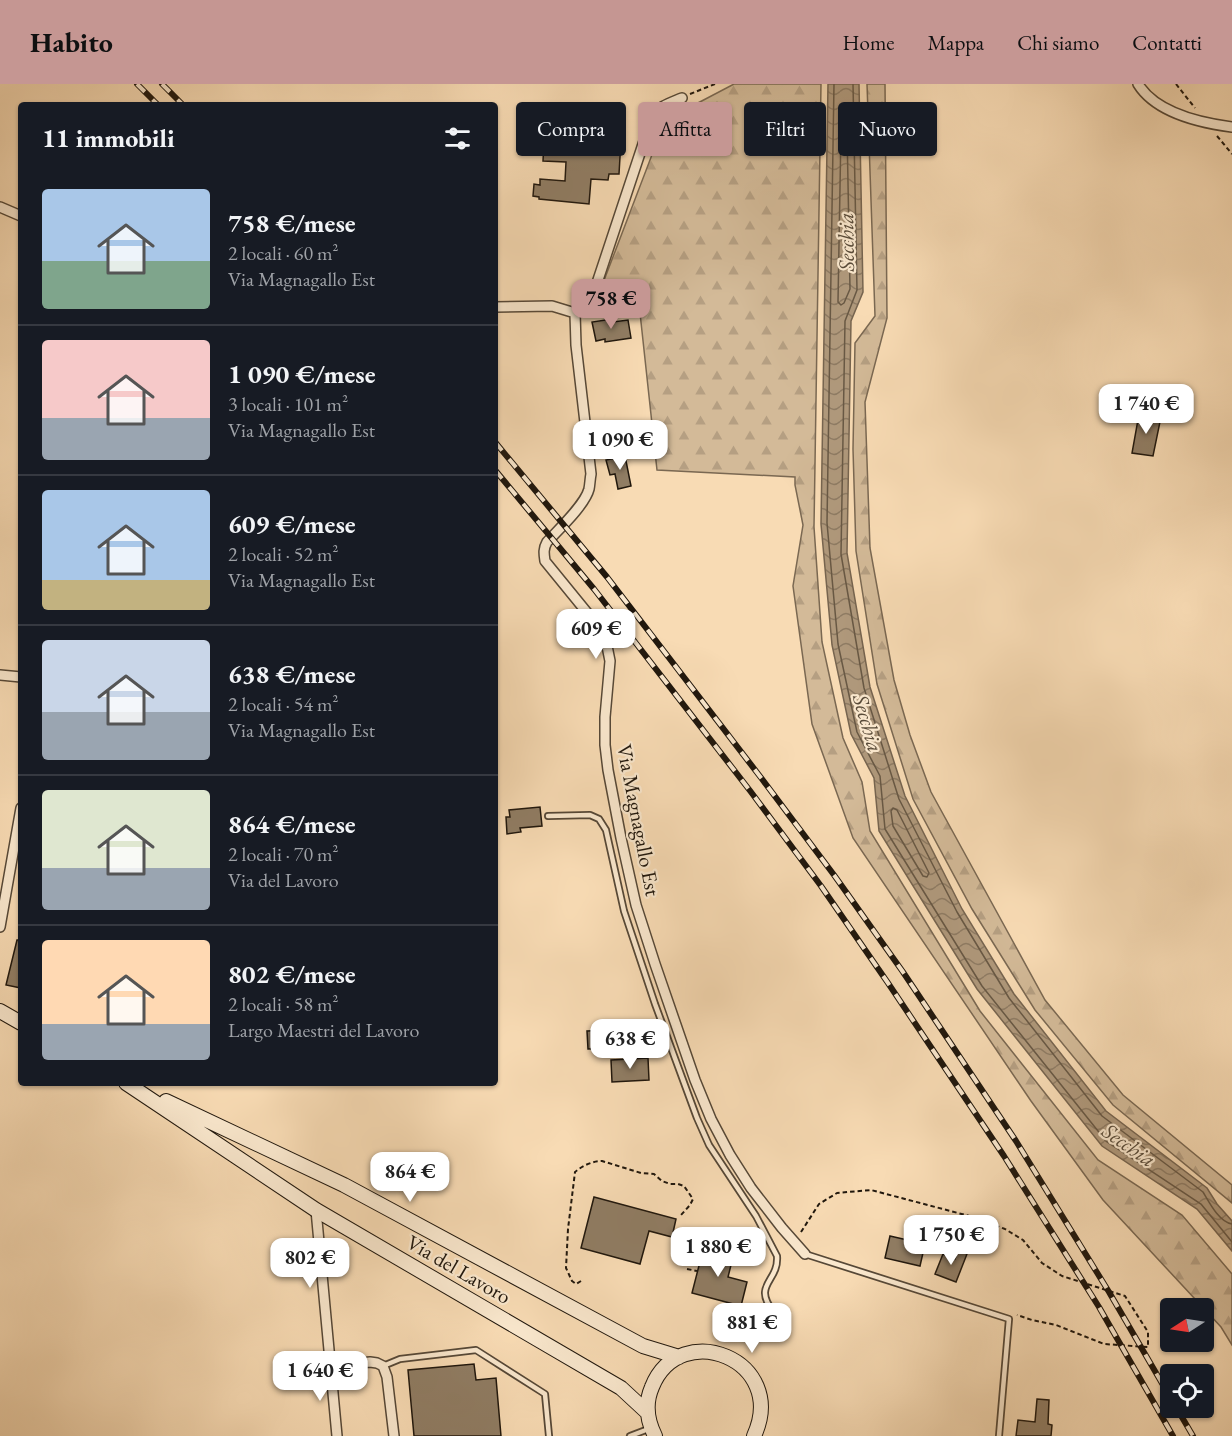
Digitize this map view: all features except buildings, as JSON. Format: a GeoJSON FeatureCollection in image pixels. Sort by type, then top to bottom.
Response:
{"type":"FeatureCollection","features":[{"type":"Feature","properties":{"kind":"main road"},"geometry":{"type":"LineString","coordinates":[[0,1011],[18,1021]]}},
{"type":"Feature","properties":{"kind":"main road","name":"Via del Lavoro"},"geometry":{"type":"LineString","coordinates":[[131,1086],[316,1210],[621,1388],[648,1413]]}},
{"type":"Feature","properties":{"kind":"main road","name":"Via del Lavoro"},"geometry":{"type":"LineString","coordinates":[[133,1086],[344,1185],[643,1346],[679,1357],[700,1351],[722,1354],[742,1366],[754,1381],[760,1399],[760,1418],[754,1436]]}},
{"type":"Feature","properties":{"kind":"main road"},"geometry":{"type":"LineString","coordinates":[[653,1432],[648,1413],[652,1384],[663,1369],[679,1357]]}},
{"type":"Feature","properties":{"kind":"street"},"geometry":{"type":"LineString","coordinates":[[1138,84],[1153,101],[1171,110],[1207,123],[1232,127]]}},
{"type":"Feature","properties":{"kind":"street"},"geometry":{"type":"LineString","coordinates":[[498,307],[552,306],[575,313],[591,301],[652,117],[662,106],[682,98]]}},
{"type":"Feature","properties":{"kind":"street"},"geometry":{"type":"LineString","coordinates":[[0,207],[18,215]]}},
{"type":"Feature","properties":{"kind":"street","name":"Via Magnagallo Est"},"geometry":{"type":"LineString","coordinates":[[575,313],[576,345],[591,474],[586,496],[544,547],[545,561],[598,626],[606,641],[610,661],[605,745],[621,838],[636,905],[695,1080],[711,1119],[730,1155],[751,1188],[805,1254]]}},
{"type":"Feature","properties":{"kind":"street"},"geometry":{"type":"LineString","coordinates":[[0,675],[18,677]]}},
{"type":"Feature","properties":{"kind":"street"},"geometry":{"type":"LineString","coordinates":[[0,927],[18,825]]}},
{"type":"Feature","properties":{"kind":"street"},"geometry":{"type":"LineString","coordinates":[[316,1210],[337,1436]]}},
{"type":"Feature","properties":{"kind":"street"},"geometry":{"type":"LineString","coordinates":[[330,1366],[370,1362],[383,1366],[387,1377],[394,1436]]}},
{"type":"Feature","properties":{"kind":"lane"},"geometry":{"type":"LineString","coordinates":[[548,816],[591,815],[599,819],[606,830],[624,911],[697,1118],[709,1145],[756,1216],[777,1256],[775,1271],[765,1289],[764,1296],[773,1311]]}},
{"type":"Feature","properties":{"kind":"lane"},"geometry":{"type":"LineString","coordinates":[[805,1254],[1009,1319],[999,1436]]}},
{"type":"Feature","properties":{"kind":"lane"},"geometry":{"type":"LineString","coordinates":[[383,1366],[400,1359],[476,1350],[545,1394],[549,1436]]}},
{"type":"Feature","properties":{"kind":"lane"},"geometry":{"type":"LineString","coordinates":[[630,1436],[653,1432]]}},
{"type":"Feature","properties":{"kind":"path"},"geometry":{"type":"LineString","coordinates":[[682,98],[715,84]]}},
{"type":"Feature","properties":{"kind":"path"},"geometry":{"type":"LineString","coordinates":[[581,1281],[576,1284],[572,1281],[566,1268],[567,1229],[574,1172],[580,1168],[596,1161],[602,1161],[642,1173],[654,1174],[662,1181],[684,1186],[693,1199],[681,1215]]}},
{"type":"Feature","properties":{"kind":"path"},"geometry":{"type":"LineString","coordinates":[[795,1243],[819,1204],[837,1193],[871,1190],[973,1217],[1005,1229],[1023,1240],[1041,1263],[1062,1275],[1125,1296],[1148,1332],[1148,1347],[1104,1344],[1056,1325],[1017,1315],[1009,1319]]}},
{"type":"Feature","properties":{"kind":"path"},"geometry":{"type":"LineString","coordinates":[[687,1269],[697,1271]]}},
{"type":"Feature","properties":{"kind":"green space"},"geometry":{"type":"Polygon","coordinates":[[[734,84],[821,84],[821,102],[744,102],[744,156],[820,156],[814,527],[822,642],[843,738],[862,782],[870,831],[980,1011],[1098,1160],[1182,1215],[1232,1274],[1232,1345],[1214,1319],[1214,1298],[1194,1298],[1103,1200],[1031,1101],[853,838],[812,724],[793,586],[803,525],[795,477],[657,470],[640,313],[595,304],[652,156],[732,156],[732,102],[700,102],[734,84]]]}},
{"type":"Feature","properties":{"kind":"green space"},"geometry":{"type":"Polygon","coordinates":[[[867,84],[885,84],[885,102],[868,102],[867,84]]]}},
{"type":"Feature","properties":{"kind":"green space"},"geometry":{"type":"Polygon","coordinates":[[[869,156],[886,156],[887,318],[865,402],[870,548],[894,680],[910,735],[931,792],[1045,1000],[1123,1095],[1232,1185],[1232,1203],[1113,1105],[1035,1010],[972,909],[913,799],[877,684],[856,551],[853,449],[855,343],[875,316],[869,156]]]}},
{"type":"Feature","properties":{"kind":"water","name":"Secchia"},"geometry":{"type":"Polygon","coordinates":[[[828,84],[859,84],[859,102],[838,102],[838,156],[860,156],[863,292],[851,321],[847,553],[870,687],[905,796],[962,909],[1014,994],[1106,1111],[1207,1188],[1232,1221],[1232,1251],[1197,1209],[1102,1146],[977,989],[879,831],[874,778],[851,734],[832,645],[821,524],[828,84]]]}},
{"type":"Feature","properties":{"kind":"railway"},"geometry":{"type":"LineString","coordinates":[[137,84],[155,102]]}},
{"type":"Feature","properties":{"kind":"railway"},"geometry":{"type":"LineString","coordinates":[[162,84],[180,102]]}},
{"type":"Feature","properties":{"kind":"railway"},"geometry":{"type":"LineString","coordinates":[[498,446],[607,577],[834,875],[903,972],[1016,1141],[1160,1380]]}},
{"type":"Feature","properties":{"kind":"railway"},"geometry":{"type":"LineString","coordinates":[[498,474],[594,589],[821,886],[1004,1156],[1099,1307],[1173,1436]]}},
{"type":"Feature","properties":{"kind":"railway"},"geometry":{"type":"LineString","coordinates":[[1182,1418],[1193,1436]]}}]}
